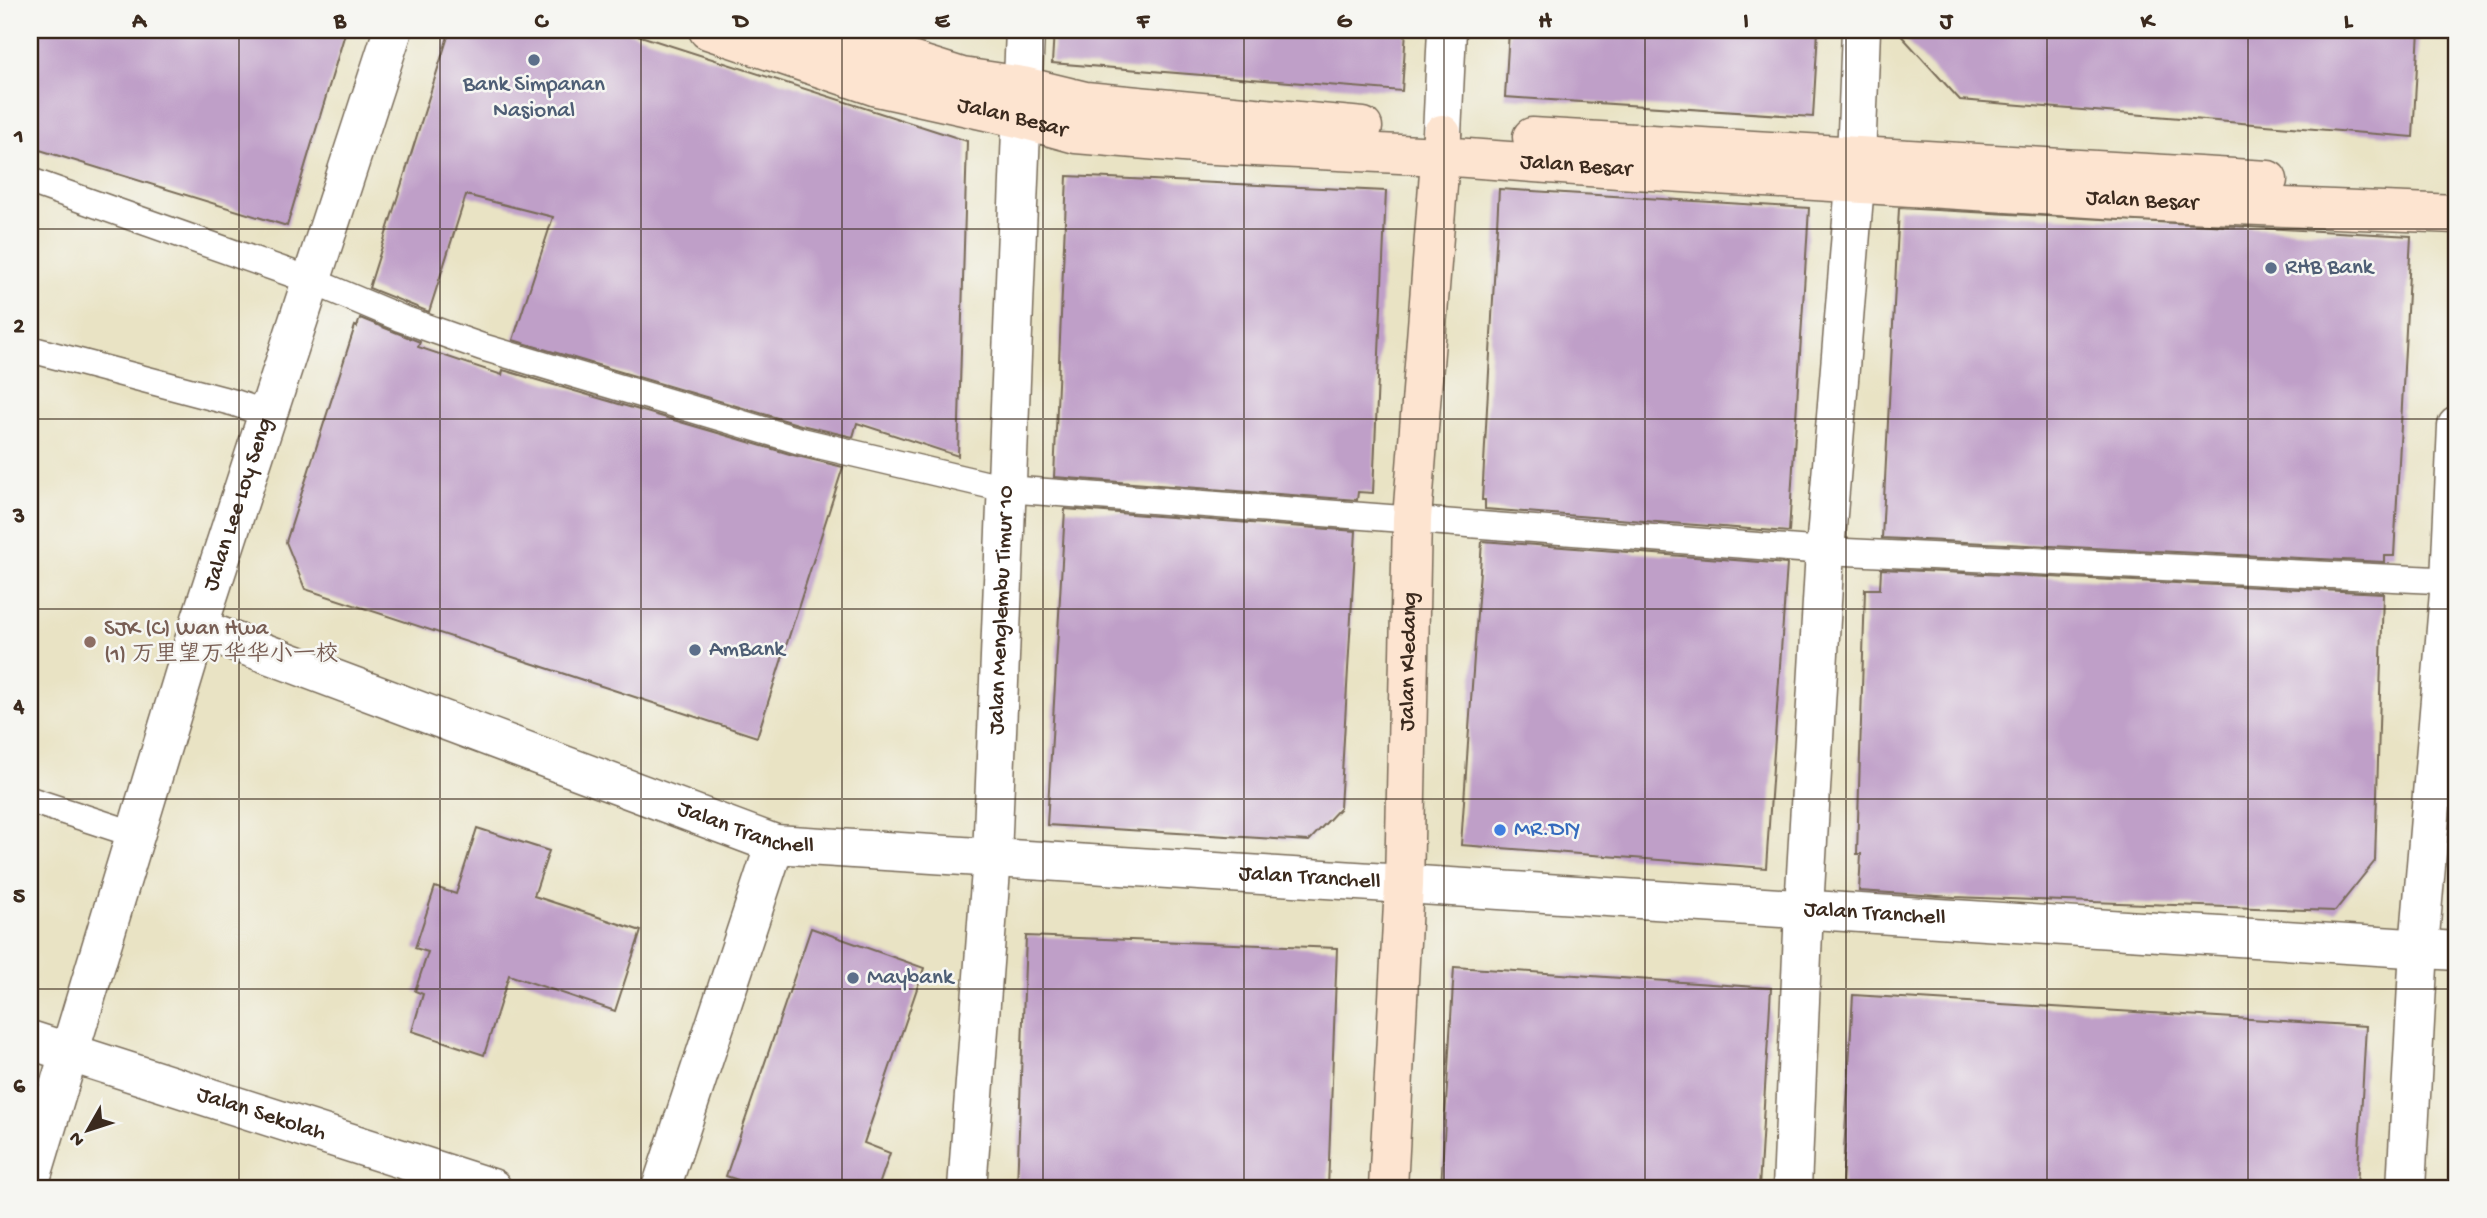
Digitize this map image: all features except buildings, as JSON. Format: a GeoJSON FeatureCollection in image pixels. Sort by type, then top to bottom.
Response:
{"type":"FeatureCollection","features":[{"type":"Feature","properties":{"kind":"main road","name":"Jalan Besar"},"geometry":{"type":"LineString","coordinates":[[708,30],[877,87],[1022,102],[1085,101],[1441,145],[1856,169],[2457,192]]}},
{"type":"Feature","properties":{"kind":"main road","name":"Jalan Besar"},"geometry":{"type":"LineString","coordinates":[[813,30],[962,77],[1022,102]]}},
{"type":"Feature","properties":{"kind":"main road","name":"Jalan Kledang"},"geometry":{"type":"LineString","coordinates":[[1388,1188],[1404,885],[1412,519],[1441,145]]}},
{"type":"Feature","properties":{"kind":"main road","name":"Jalan Besar"},"geometry":{"type":"LineString","coordinates":[[1856,169],[2137,201],[2457,214]]}},
{"type":"Feature","properties":{"kind":"street","name":"Jalan Lee Loy Seng"},"geometry":{"type":"LineString","coordinates":[[30,1182],[198,628],[393,30]]}},
{"type":"Feature","properties":{"kind":"street","name":"Jalan Menglembu Timur 10"},"geometry":{"type":"LineString","coordinates":[[967,1188],[992,857],[1025,30]]}},
{"type":"Feature","properties":{"kind":"street"},"geometry":{"type":"LineString","coordinates":[[1441,145],[1447,30]]}},
{"type":"Feature","properties":{"kind":"street"},"geometry":{"type":"LineString","coordinates":[[1792,1188],[1804,908],[1825,551],[1856,169],[1861,30]]}},
{"type":"Feature","properties":{"kind":"street"},"geometry":{"type":"LineString","coordinates":[[2406,1188],[2419,948],[2454,581],[2457,426]]}},
{"type":"Feature","properties":{"kind":"street","name":"Jalan Tranchell"},"geometry":{"type":"LineString","coordinates":[[198,628],[775,844],[2457,951]]}},
{"type":"Feature","properties":{"kind":"street"},"geometry":{"type":"LineString","coordinates":[[661,1188],[775,844]]}},
{"type":"Feature","properties":{"kind":"street","name":"Jalan Sekolah"},"geometry":{"type":"LineString","coordinates":[[30,1040],[492,1188]]}},
{"type":"Feature","properties":{"kind":"lane"},"geometry":{"type":"LineString","coordinates":[[30,181],[310,280],[400,318],[482,347],[797,440],[1006,489],[1825,551],[2454,581]]}},
{"type":"Feature","properties":{"kind":"lane"},"geometry":{"type":"LineString","coordinates":[[30,349],[267,414]]}},
{"type":"Feature","properties":{"kind":"lane"},"geometry":{"type":"LineString","coordinates":[[30,800],[137,835]]}},
{"type":"Feature","properties":{"kind":"place","name":"Bank Simpanan Nasional"},"geometry":{"type":"Point","coordinates":[534,60]}},
{"type":"Feature","properties":{"kind":"place","name":"RHB Bank"},"geometry":{"type":"Point","coordinates":[2271,268]}},
{"type":"Feature","properties":{"kind":"place","name":"SJK (C) Wan Hwa (1) 万里望万华华小一校"},"geometry":{"type":"Point","coordinates":[90,642]}},
{"type":"Feature","properties":{"kind":"place","name":"AmBank"},"geometry":{"type":"Point","coordinates":[695,650]}},
{"type":"Feature","properties":{"kind":"place","name":"MR.DIY"},"geometry":{"type":"Point","coordinates":[1500,830]}},
{"type":"Feature","properties":{"kind":"place","name":"Maybank"},"geometry":{"type":"Point","coordinates":[853,978]}}]}
